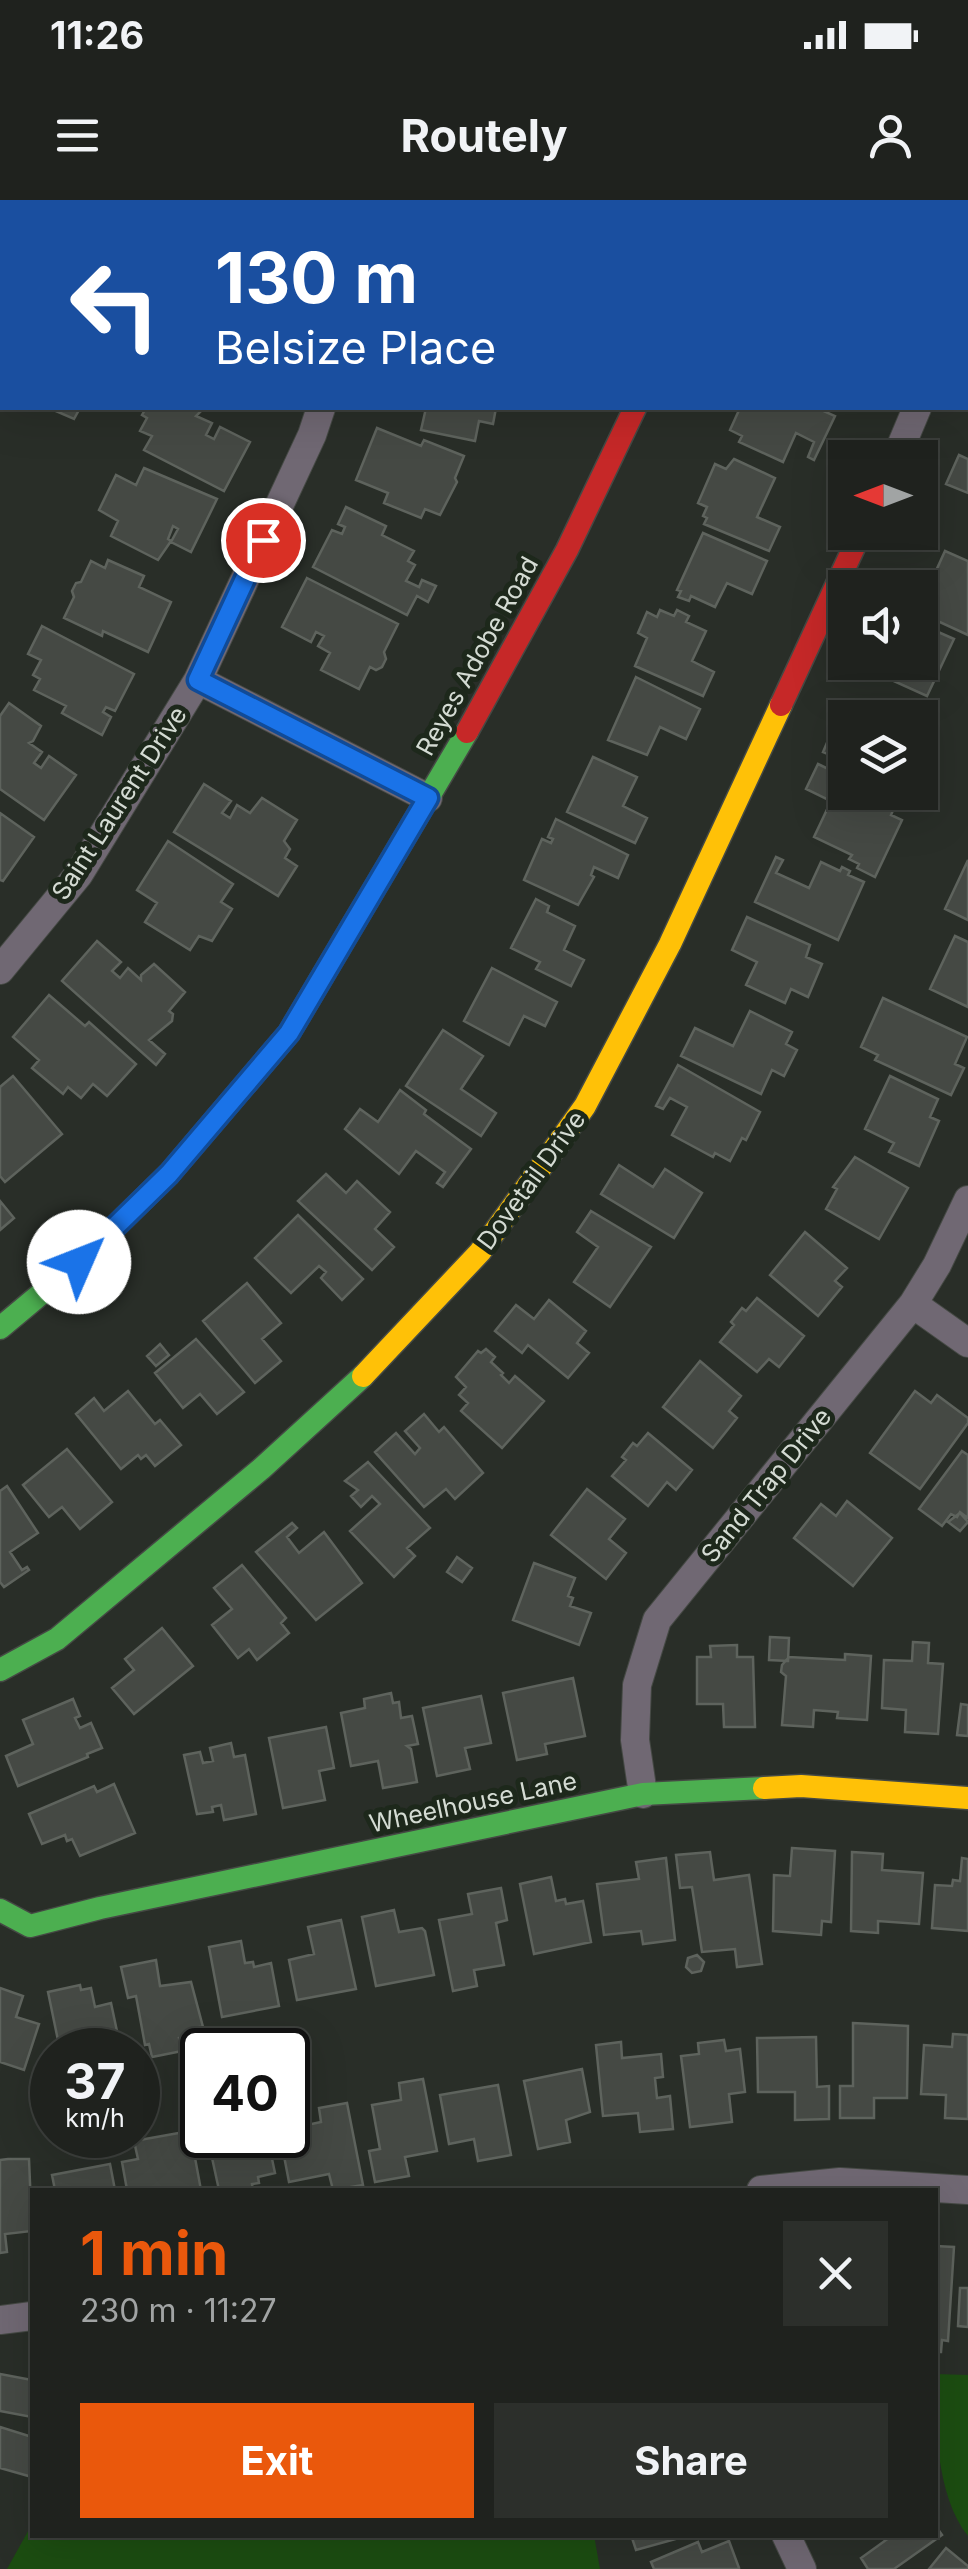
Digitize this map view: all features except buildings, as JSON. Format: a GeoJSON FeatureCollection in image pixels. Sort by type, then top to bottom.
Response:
{"type":"FeatureCollection","features":[{"type":"Feature","properties":{"kind":"street","name":"Saint Laurent Drive"},"geometry":{"type":"LineString","coordinates":[[0,970],[79,874],[198,680],[320,410]]}},
{"type":"Feature","properties":{"kind":"street","name":"Reyes Adobe Road"},"geometry":{"type":"LineString","coordinates":[[0,1328],[79,1262],[169,1174],[289,1033],[494,686],[568,550],[634,410]]}},
{"type":"Feature","properties":{"kind":"street"},"geometry":{"type":"LineString","coordinates":[[904,440],[916,410]]}},
{"type":"Feature","properties":{"kind":"street","name":"Dovetail Drive"},"geometry":{"type":"LineString","coordinates":[[0,1670],[57,1639],[261,1469],[378,1361],[480,1252],[584,1106],[602,1074],[670,944],[852,550]]}},
{"type":"Feature","properties":{"kind":"street"},"geometry":{"type":"LineString","coordinates":[[198,680],[428,798]]}},
{"type":"Feature","properties":{"kind":"street","name":"Sand Trap Drive"},"geometry":{"type":"LineString","coordinates":[[644,1794],[635,1740],[637,1685],[656,1620],[913,1304],[968,1200]]}},
{"type":"Feature","properties":{"kind":"street"},"geometry":{"type":"LineString","coordinates":[[913,1304],[968,1343]]}},
{"type":"Feature","properties":{"kind":"street","name":"Wheelhouse Lane"},"geometry":{"type":"LineString","coordinates":[[0,1910],[30,1926],[54,1922],[100,1908],[644,1794],[801,1786],[968,1798]]}},
{"type":"Feature","properties":{"kind":"street"},"geometry":{"type":"LineString","coordinates":[[781,2188],[840,2182],[936,2188]]}},
{"type":"Feature","properties":{"kind":"street"},"geometry":{"type":"LineString","coordinates":[[938,2188],[968,2190]]}},
{"type":"Feature","properties":{"kind":"street"},"geometry":{"type":"LineString","coordinates":[[0,2320],[30,2316]]}},
{"type":"Feature","properties":{"kind":"street"},"geometry":{"type":"LineString","coordinates":[[787,2538],[802,2569]]}},
{"type":"Feature","properties":{"kind":"green space"},"geometry":{"type":"Polygon","coordinates":[[[938,2374],[968,2375],[968,2536],[949,2501],[939,2458],[938,2374]]]}},
{"type":"Feature","properties":{"kind":"green space"},"geometry":{"type":"Polygon","coordinates":[[[30,2528],[30,2538],[595,2538],[600,2569],[7,2569],[30,2528]]]}},
{"type":"Feature","properties":{"kind":"traffic: fast"},"geometry":{"type":"LineString","coordinates":[[0,1328],[79,1262],[169,1174],[289,1033],[467,732]]}},
{"type":"Feature","properties":{"kind":"traffic: fast"},"geometry":{"type":"LineString","coordinates":[[0,1670],[57,1639],[261,1469],[363,1376]]}},
{"type":"Feature","properties":{"kind":"traffic: fast"},"geometry":{"type":"LineString","coordinates":[[0,1910],[30,1926],[643,1794],[764,1788]]}},
{"type":"Feature","properties":{"kind":"traffic: slow"},"geometry":{"type":"LineString","coordinates":[[363,1376],[480,1252],[585,1106],[670,944],[781,705]]}},
{"type":"Feature","properties":{"kind":"traffic: slow"},"geometry":{"type":"LineString","coordinates":[[764,1788],[801,1786],[968,1798]]}},
{"type":"Feature","properties":{"kind":"traffic: jam"},"geometry":{"type":"LineString","coordinates":[[467,732],[567,550],[634,410]]}},
{"type":"Feature","properties":{"kind":"traffic: jam"},"geometry":{"type":"LineString","coordinates":[[781,705],[853,550]]}},
{"type":"Feature","properties":{"kind":"route"},"geometry":{"type":"LineString","coordinates":[[79,1262],[169,1174],[289,1033],[428,798],[198,680],[263,540]]}}]}
